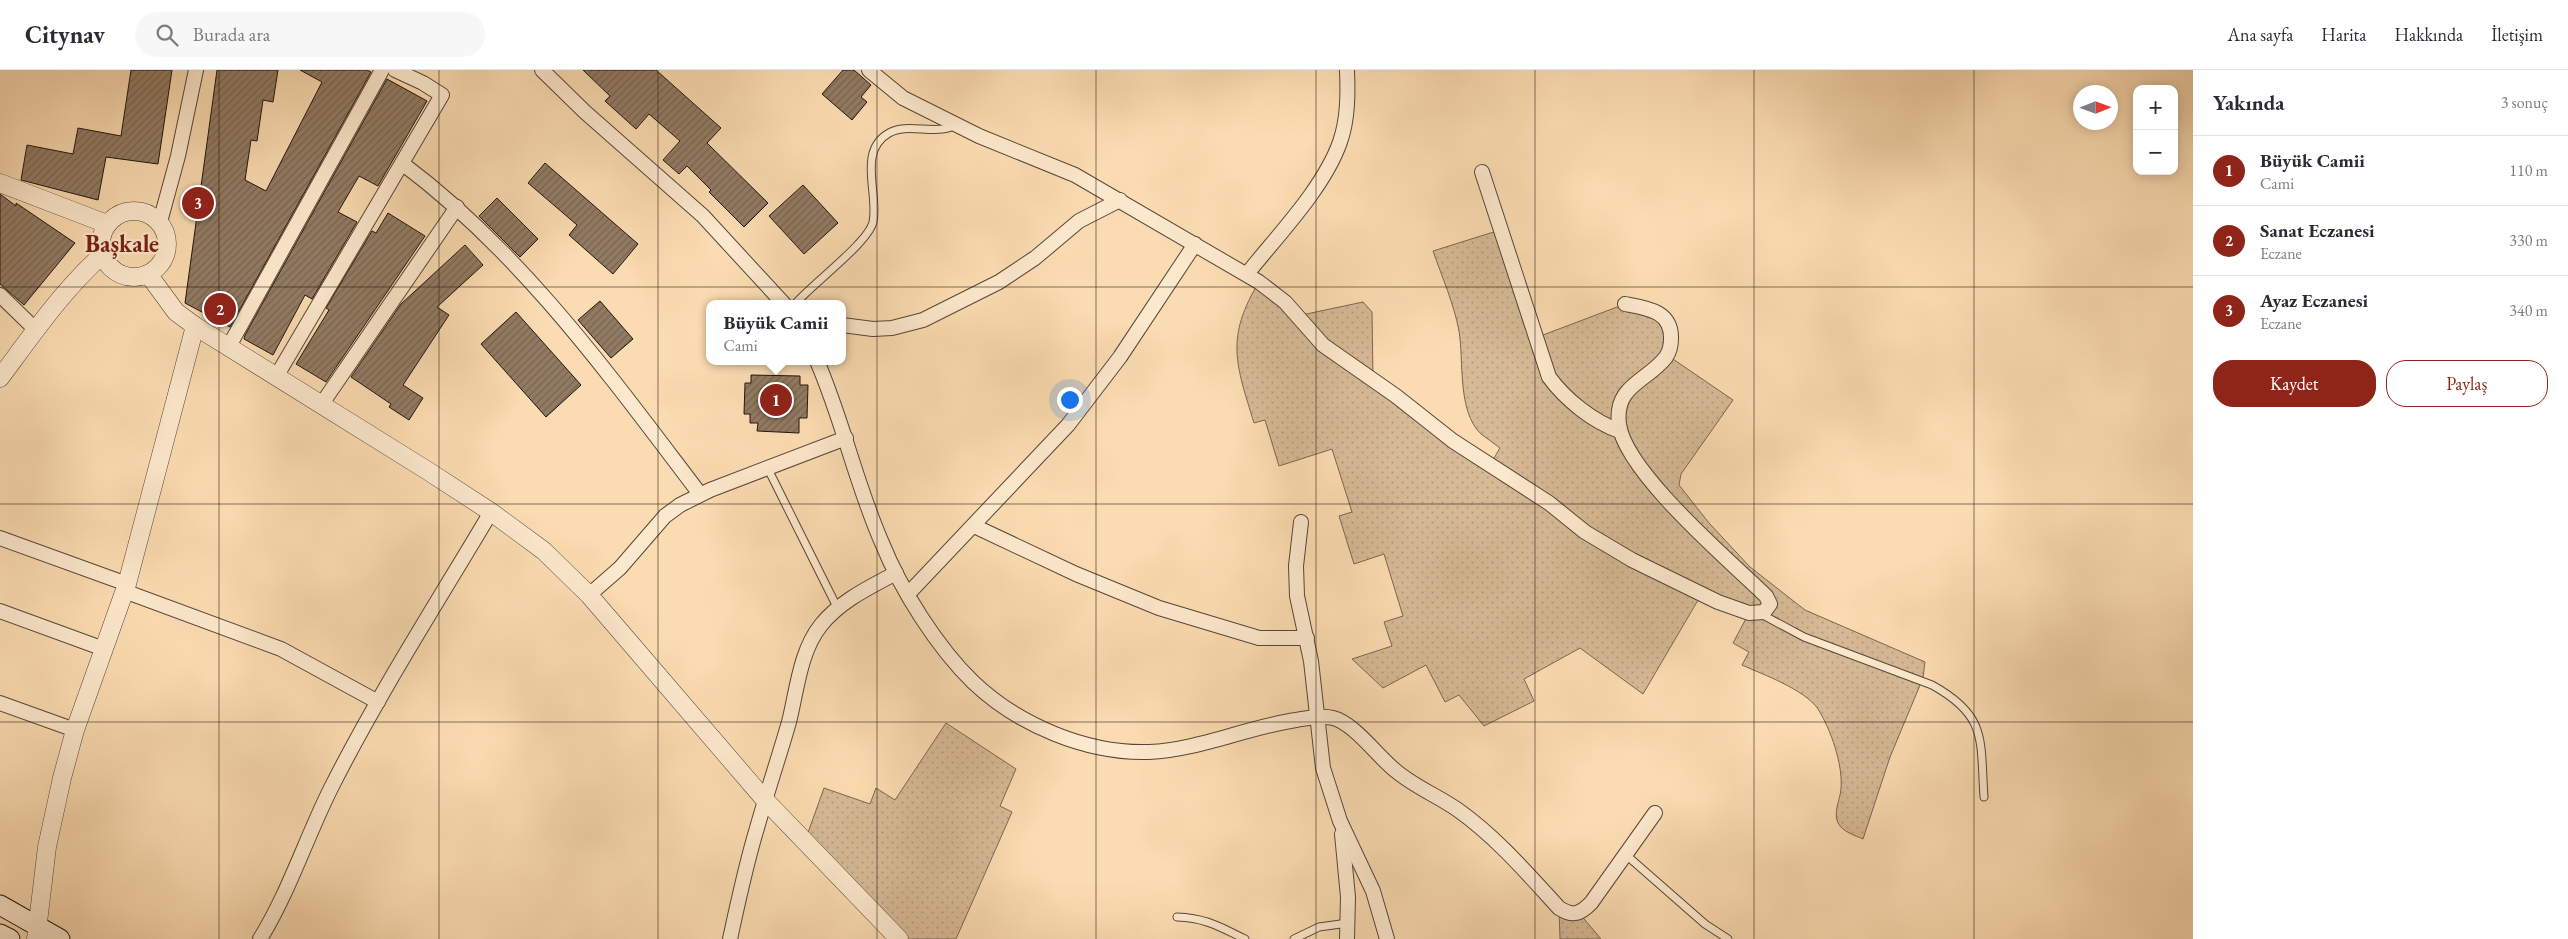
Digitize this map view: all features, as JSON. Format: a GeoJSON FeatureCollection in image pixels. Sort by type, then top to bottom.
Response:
{"type":"FeatureCollection","features":[{"type":"Feature","properties":{"kind":"main road"},"geometry":{"type":"LineString","coordinates":[[0,904],[37,932],[60,939]]}},
{"type":"Feature","properties":{"kind":"main road"},"geometry":{"type":"LineString","coordinates":[[0,934],[10,939]]}},
{"type":"Feature","properties":{"kind":"street"},"geometry":{"type":"LineString","coordinates":[[160,222],[176,165],[196,70]]}},
{"type":"Feature","properties":{"kind":"street"},"geometry":{"type":"LineString","coordinates":[[228,348],[382,70]]}},
{"type":"Feature","properties":{"kind":"street"},"geometry":{"type":"LineString","coordinates":[[276,377],[442,96],[423,83],[395,70]]}},
{"type":"Feature","properties":{"kind":"street"},"geometry":{"type":"LineString","coordinates":[[542,70],[585,112],[703,216],[780,300]]}},
{"type":"Feature","properties":{"kind":"street"},"geometry":{"type":"LineString","coordinates":[[869,70],[903,98],[1014,151],[1075,175],[1247,274],[1273,291],[1311,333],[1335,354],[1396,396],[1453,441],[1549,503],[1585,532],[1632,560],[1718,602],[1737,610],[1758,613],[1769,608],[1770,604],[1766,596],[1723,556],[1654,484],[1626,448],[1620,431],[1618,410],[1623,397],[1632,386],[1661,362],[1671,346],[1668,323],[1663,315],[1651,309],[1625,304]]}},
{"type":"Feature","properties":{"kind":"street"},"geometry":{"type":"LineString","coordinates":[[1247,274],[1317,185],[1333,158],[1345,118],[1348,70]]}},
{"type":"Feature","properties":{"kind":"street"},"geometry":{"type":"LineString","coordinates":[[403,164],[457,207],[515,264],[568,324],[700,494]]}},
{"type":"Feature","properties":{"kind":"street"},"geometry":{"type":"LineString","coordinates":[[1482,172],[1548,377],[1568,399],[1603,423],[1620,431]]}},
{"type":"Feature","properties":{"kind":"street"},"geometry":{"type":"LineString","coordinates":[[0,183],[107,224]]}},
{"type":"Feature","properties":{"kind":"street"},"geometry":{"type":"LineString","coordinates":[[846,326],[873,329],[892,328],[923,320],[999,282],[1035,258],[1079,221],[1120,200]]}},
{"type":"Feature","properties":{"kind":"street"},"geometry":{"type":"LineString","coordinates":[[322,405],[457,207]]}},
{"type":"Feature","properties":{"kind":"street"},"geometry":{"type":"LineString","coordinates":[[136,210],[146,212],[160,222],[166,237],[166,254],[161,264],[148,274],[132,277],[122,275],[112,269],[102,256],[101,239],[107,224],[120,213],[136,210]]}},
{"type":"Feature","properties":{"kind":"street"},"geometry":{"type":"LineString","coordinates":[[908,594],[1068,425],[1093,394],[1195,244]]}},
{"type":"Feature","properties":{"kind":"street"},"geometry":{"type":"LineString","coordinates":[[0,378],[79,276],[102,256]]}},
{"type":"Feature","properties":{"kind":"street"},"geometry":{"type":"LineString","coordinates":[[148,274],[176,312],[195,326],[490,512],[544,551],[589,595],[765,800],[899,939]]}},
{"type":"Feature","properties":{"kind":"street"},"geometry":{"type":"LineString","coordinates":[[0,295],[36,330]]}},
{"type":"Feature","properties":{"kind":"street"},"geometry":{"type":"LineString","coordinates":[[37,932],[53,812],[75,730],[126,587],[195,326]]}},
{"type":"Feature","properties":{"kind":"street"},"geometry":{"type":"LineString","coordinates":[[819,365],[846,438],[879,536],[908,594],[960,668],[987,694],[1028,720],[1070,740],[1111,750],[1156,751],[1179,748],[1261,726],[1316,717],[1340,720],[1398,773],[1460,811],[1502,846],[1565,912],[1575,914],[1583,911],[1656,813]]}},
{"type":"Feature","properties":{"kind":"street"},"geometry":{"type":"LineString","coordinates":[[589,595],[620,568],[665,516],[700,494],[846,438]]}},
{"type":"Feature","properties":{"kind":"street"},"geometry":{"type":"LineString","coordinates":[[260,939],[280,901],[331,789],[378,702],[490,512]]}},
{"type":"Feature","properties":{"kind":"street"},"geometry":{"type":"LineString","coordinates":[[1301,522],[1296,580],[1297,596],[1307,638],[1323,768],[1340,821],[1373,891],[1387,939]]}},
{"type":"Feature","properties":{"kind":"street"},"geometry":{"type":"LineString","coordinates":[[974,526],[1076,574],[1159,608],[1259,638],[1307,638]]}},
{"type":"Feature","properties":{"kind":"street"},"geometry":{"type":"LineString","coordinates":[[0,538],[282,649],[378,702]]}},
{"type":"Feature","properties":{"kind":"street"},"geometry":{"type":"LineString","coordinates":[[730,939],[765,800],[789,722],[804,658],[820,626],[838,609],[896,573]]}},
{"type":"Feature","properties":{"kind":"street"},"geometry":{"type":"LineString","coordinates":[[0,611],[104,649]]}},
{"type":"Feature","properties":{"kind":"street"},"geometry":{"type":"LineString","coordinates":[[0,703],[75,730]]}},
{"type":"Feature","properties":{"kind":"street"},"geometry":{"type":"LineString","coordinates":[[1340,821],[1348,939]]}},
{"type":"Feature","properties":{"kind":"lane"},"geometry":{"type":"LineString","coordinates":[[799,300],[821,277],[855,249],[869,232],[874,210],[871,160],[881,140],[896,131],[940,130],[956,124]]}},
{"type":"Feature","properties":{"kind":"lane"},"geometry":{"type":"LineString","coordinates":[[768,469],[838,609]]}},
{"type":"Feature","properties":{"kind":"lane"},"geometry":{"type":"LineString","coordinates":[[1758,613],[1804,637],[1932,685],[1951,695],[1975,721],[1980,735],[1984,797]]}},
{"type":"Feature","properties":{"kind":"lane"},"geometry":{"type":"LineString","coordinates":[[1625,854],[1705,924],[1728,939]]}},
{"type":"Feature","properties":{"kind":"lane"},"geometry":{"type":"LineString","coordinates":[[1177,917],[1209,921],[1245,939]]}},
{"type":"Feature","properties":{"kind":"lane"},"geometry":{"type":"LineString","coordinates":[[1294,939],[1319,927],[1348,923]]}},
{"type":"Feature","properties":{"kind":"shaded area"},"geometry":{"type":"Polygon","coordinates":[[[1500,230],[1535,338],[1625,304],[1663,315],[1667,355],[1733,400],[1681,474],[1679,485],[1709,523],[1750,567],[1805,610],[1925,662],[1923,678],[1890,757],[1863,839],[1852,835],[1838,823],[1836,815],[1841,789],[1840,769],[1832,737],[1818,709],[1812,702],[1794,689],[1742,665],[1749,652],[1733,643],[1749,613],[1701,595],[1643,694],[1580,648],[1524,679],[1534,701],[1484,726],[1459,695],[1445,702],[1426,665],[1383,688],[1352,659],[1392,646],[1384,622],[1403,616],[1384,554],[1354,564],[1339,516],[1352,512],[1332,449],[1279,466],[1265,420],[1254,423],[1242,384],[1237,351],[1241,319],[1259,282],[1297,316],[1363,302],[1372,312],[1373,380],[1490,465],[1500,448],[1481,434],[1473,424],[1468,412],[1463,385],[1457,321],[1433,251],[1500,230]]]}},
{"type":"Feature","properties":{"kind":"shaded area"},"geometry":{"type":"Polygon","coordinates":[[[946,723],[1016,769],[1000,806],[1012,812],[956,939],[899,939],[805,841],[824,788],[870,804],[876,788],[895,800],[946,723]]]}},
{"type":"Feature","properties":{"kind":"shaded area"},"geometry":{"type":"Polygon","coordinates":[[[1559,908],[1579,913],[1601,939],[1560,939],[1559,908]]]}},
{"type":"Feature","properties":{"kind":"building"},"geometry":{"type":"Polygon","coordinates":[[[131,70],[172,70],[158,164],[106,157],[98,200],[21,180],[27,145],[73,154],[78,128],[121,136],[131,70]]]}},
{"type":"Feature","properties":{"kind":"building"},"geometry":{"type":"Polygon","coordinates":[[[217,70],[278,70],[273,102],[263,100],[257,141],[251,140],[245,180],[266,191],[322,82],[300,70],[367,70],[371,72],[230,327],[185,303],[217,70]]]}},
{"type":"Feature","properties":{"kind":"building"},"geometry":{"type":"Polygon","coordinates":[[[583,70],[656,70],[721,128],[707,143],[768,203],[744,227],[709,192],[711,190],[687,166],[679,174],[663,160],[680,141],[649,114],[636,129],[605,101],[610,96],[583,70]]]}},
{"type":"Feature","properties":{"kind":"building"},"geometry":{"type":"Polygon","coordinates":[[[843,70],[854,70],[871,85],[861,97],[867,102],[852,120],[822,94],[843,70]]]}},
{"type":"Feature","properties":{"kind":"building"},"geometry":{"type":"Polygon","coordinates":[[[387,79],[427,101],[378,186],[359,176],[338,212],[357,222],[312,299],[305,295],[273,355],[244,339],[245,335],[387,79]]]}},
{"type":"Feature","properties":{"kind":"building"},"geometry":{"type":"Polygon","coordinates":[[[545,163],[638,244],[613,274],[569,235],[577,225],[528,183],[545,163]]]}},
{"type":"Feature","properties":{"kind":"building"},"geometry":{"type":"Polygon","coordinates":[[[803,185],[838,223],[804,254],[769,216],[803,185]]]}},
{"type":"Feature","properties":{"kind":"building"},"geometry":{"type":"Polygon","coordinates":[[[0,194],[75,243],[24,305],[0,284],[0,194]]]}},
{"type":"Feature","properties":{"kind":"building"},"geometry":{"type":"Polygon","coordinates":[[[497,198],[538,239],[520,257],[479,216],[497,198]]]}},
{"type":"Feature","properties":{"kind":"building"},"geometry":{"type":"Polygon","coordinates":[[[388,213],[425,236],[326,382],[296,364],[329,310],[326,308],[372,231],[376,233],[388,213]]]}},
{"type":"Feature","properties":{"kind":"building"},"geometry":{"type":"Polygon","coordinates":[[[465,245],[483,265],[437,307],[449,315],[403,385],[423,398],[409,420],[389,407],[391,404],[351,377],[401,304],[465,245]]]}},
{"type":"Feature","properties":{"kind":"building"},"geometry":{"type":"Polygon","coordinates":[[[600,301],[633,339],[611,358],[578,320],[600,301]]]}},
{"type":"Feature","properties":{"kind":"building"},"geometry":{"type":"Polygon","coordinates":[[[516,312],[581,385],[546,417],[481,344],[516,312]]]}},
{"type":"Feature","properties":{"kind":"building"},"geometry":{"type":"Polygon","coordinates":[[[751,375],[800,376],[800,385],[808,385],[807,418],[799,418],[799,433],[757,431],[758,423],[750,423],[750,414],[744,414],[745,383],[751,383],[751,375]]]}},
{"type":"Feature","properties":{"kind":"place","name":"Ayaz Eczanesi"},"geometry":{"type":"Point","coordinates":[198,203]}},
{"type":"Feature","properties":{"kind":"place","name":"Sanat Eczanesi"},"geometry":{"type":"Point","coordinates":[220,309]}},
{"type":"Feature","properties":{"kind":"place","name":"Büyük Camii"},"geometry":{"type":"Point","coordinates":[776,400]}},
{"type":"Feature","properties":{"kind":"district","name":"Başkale"},"geometry":{"type":"Point","coordinates":[122,243]}}]}
